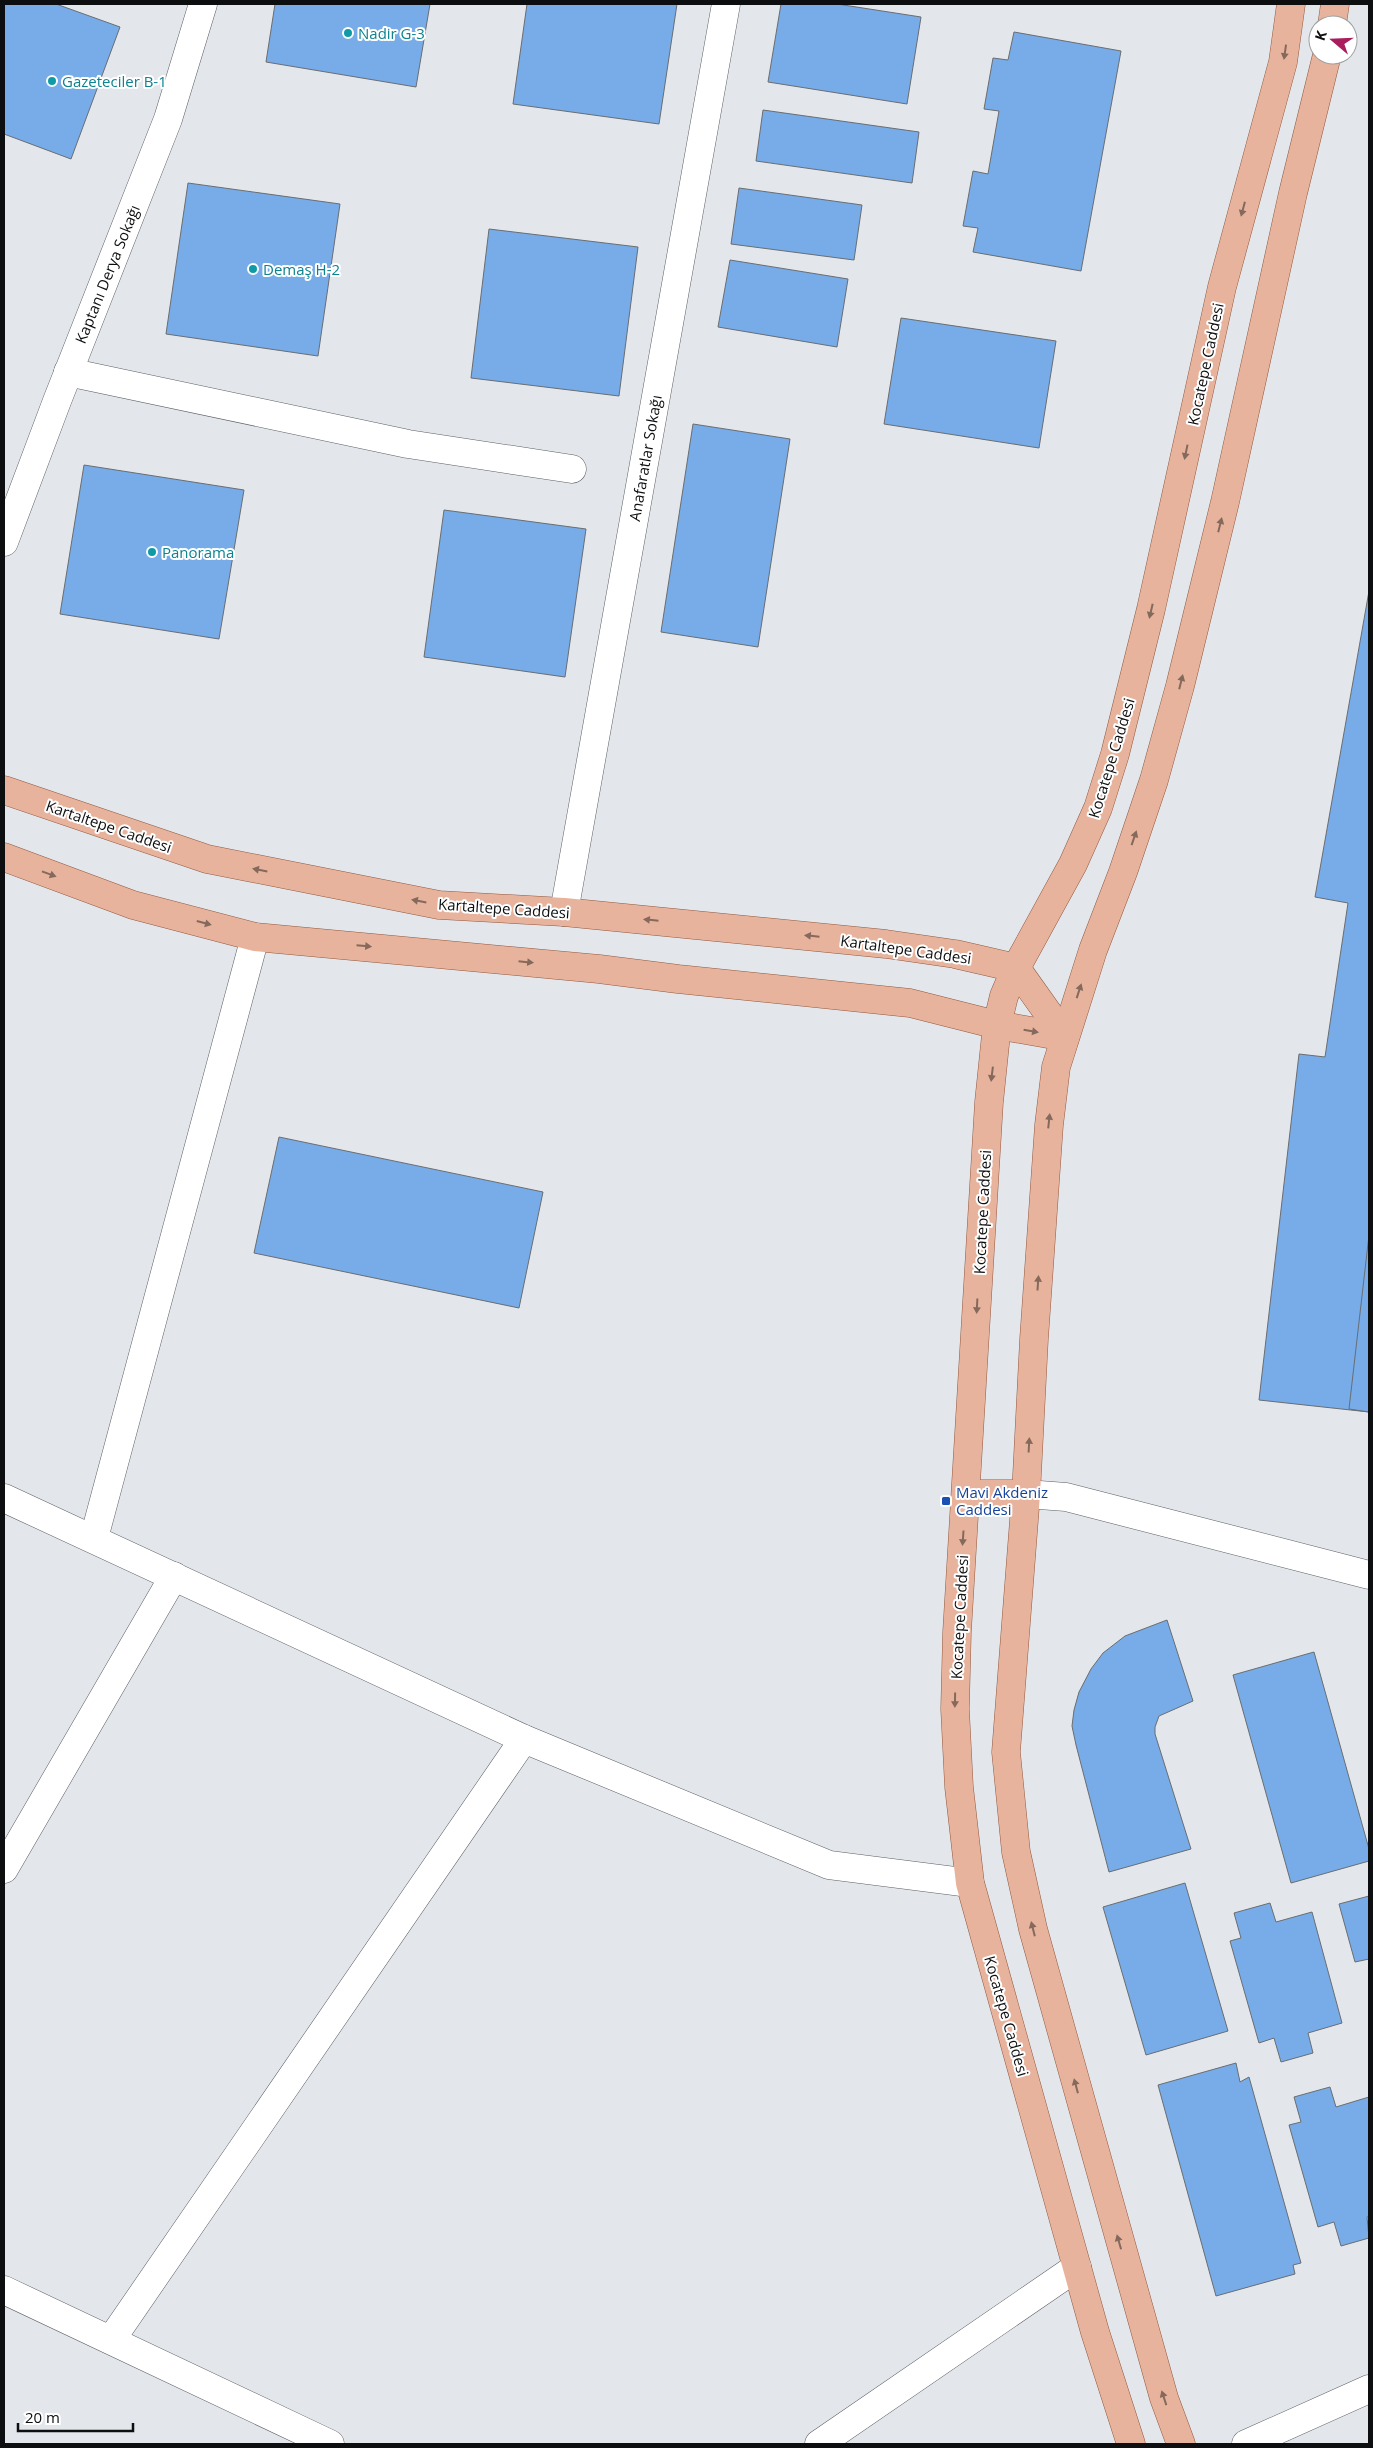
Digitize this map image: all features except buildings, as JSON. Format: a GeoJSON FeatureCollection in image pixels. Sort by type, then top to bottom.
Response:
{"type":"FeatureCollection","features":[{"type":"Feature","properties":{"kind":"main road","name":"Kocatepe Caddesi"},"geometry":{"type":"LineString","coordinates":[[1131,2444],[1076,2267],[970,1883],[959,1787],[955,1710],[956,1632],[967,1494],[989,1102],[997,1026],[1004,996],[1016,968],[1073,864],[1098,808],[1115,754],[1151,609],[1222,287],[1283,62],[1291,4]]}},
{"type":"Feature","properties":{"kind":"main road"},"geometry":{"type":"LineString","coordinates":[[1180,2444],[1164,2398],[1033,1929],[1016,1852],[1006,1752],[1026,1494],[1034,1339],[1049,1125],[1056,1067],[1093,950],[1123,872],[1154,780],[1180,686],[1226,502],[1287,221],[1325,65]]}},
{"type":"Feature","properties":{"kind":"main road","name":"Kartaltepe Caddesi"},"geometry":{"type":"LineString","coordinates":[[4,790],[207,859],[439,905],[564,912],[886,944],[955,954],[1016,968]]}},
{"type":"Feature","properties":{"kind":"main road"},"geometry":{"type":"LineString","coordinates":[[4,857],[133,905],[255,937],[599,969],[910,1003],[997,1026],[1065,1037]]}},
{"type":"Feature","properties":{"kind":"main road"},"geometry":{"type":"LineString","coordinates":[[1016,968],[1065,1037]]}},
{"type":"Feature","properties":{"kind":"main road"},"geometry":{"type":"LineString","coordinates":[[967,1494],[1026,1494]]}},
{"type":"Feature","properties":{"kind":"street","name":"Kaptanı Derya Sokağı"},"geometry":{"type":"LineString","coordinates":[[4,542],[68,372],[168,120],[204,4]]}},
{"type":"Feature","properties":{"kind":"street","name":"Anafaratlar Sokağı"},"geometry":{"type":"LineString","coordinates":[[564,912],[726,4]]}},
{"type":"Feature","properties":{"kind":"street"},"geometry":{"type":"LineString","coordinates":[[68,372],[408,444],[572,469]]}},
{"type":"Feature","properties":{"kind":"street"},"geometry":{"type":"LineString","coordinates":[[94,1538],[255,937]]}},
{"type":"Feature","properties":{"kind":"street"},"geometry":{"type":"LineString","coordinates":[[1026,1494],[1066,1497],[1369,1575]]}},
{"type":"Feature","properties":{"kind":"street"},"geometry":{"type":"LineString","coordinates":[[4,1498],[94,1538],[524,1739],[829,1865],[970,1883]]}},
{"type":"Feature","properties":{"kind":"street"},"geometry":{"type":"LineString","coordinates":[[4,1869],[174,1576]]}},
{"type":"Feature","properties":{"kind":"street"},"geometry":{"type":"LineString","coordinates":[[111,2340],[524,1739]]}},
{"type":"Feature","properties":{"kind":"street"},"geometry":{"type":"LineString","coordinates":[[819,2444],[1076,2267]]}},
{"type":"Feature","properties":{"kind":"street"},"geometry":{"type":"LineString","coordinates":[[4,2290],[330,2444]]}},
{"type":"Feature","properties":{"kind":"street"},"geometry":{"type":"LineString","coordinates":[[1246,2444],[1369,2389]]}},
{"type":"Feature","properties":{"kind":"place","name":"Nadir G-3"},"geometry":{"type":"Point","coordinates":[348,33]}},
{"type":"Feature","properties":{"kind":"place","name":"Gazeteciler B-1"},"geometry":{"type":"Point","coordinates":[52,81]}},
{"type":"Feature","properties":{"kind":"place","name":"Demaş H-2"},"geometry":{"type":"Point","coordinates":[253,269]}},
{"type":"Feature","properties":{"kind":"place","name":"Panorama"},"geometry":{"type":"Point","coordinates":[152,552]}},
{"type":"Feature","properties":{"kind":"place","name":"Mavi Akdeniz Caddesi"},"geometry":{"type":"Point","coordinates":[946,1501]}}]}
